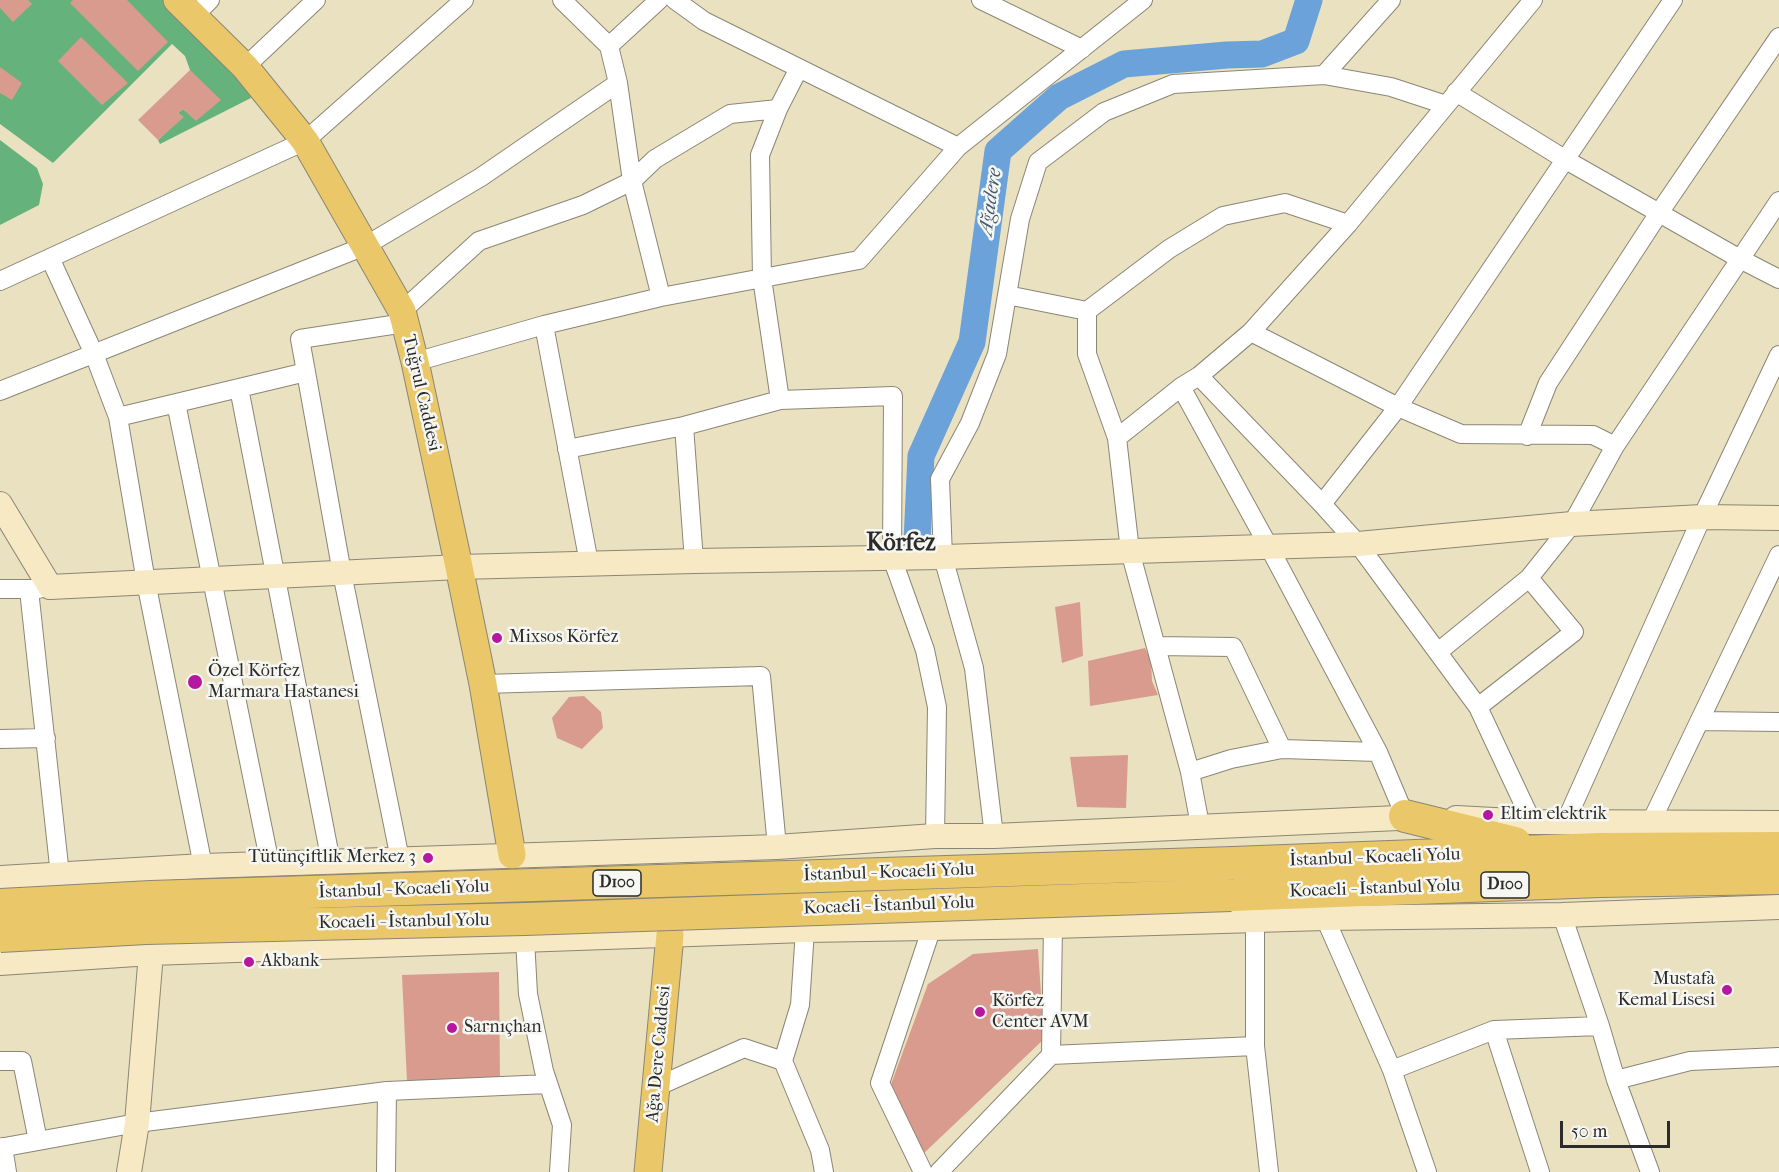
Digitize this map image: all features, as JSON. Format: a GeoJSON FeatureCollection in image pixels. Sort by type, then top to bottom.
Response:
{"type":"FeatureCollection","features":[{"type":"Feature","properties":{"kind":"highway"},"geometry":{"type":"LineString","coordinates":[[1406,816],[1551,851]]}},
{"type":"Feature","properties":{"kind":"highway"},"geometry":{"type":"LineString","coordinates":[[1677,849],[1779,840]]}},
{"type":"Feature","properties":{"kind":"highway","name":"İstanbul - Kocaeli Yolu"},"geometry":{"type":"LineString","coordinates":[[0,905],[150,897],[1551,851],[1779,848]]}},
{"type":"Feature","properties":{"kind":"highway","name":"Kocaeli - İstanbul Yolu"},"geometry":{"type":"LineString","coordinates":[[0,936],[146,928],[525,919],[1587,882],[1779,878]]}},
{"type":"Feature","properties":{"kind":"highway"},"geometry":{"type":"LineString","coordinates":[[1587,882],[1671,892],[1779,892]]}},
{"type":"Feature","properties":{"kind":"main road","name":"Tuğrul Caddesi"},"geometry":{"type":"LineString","coordinates":[[194,5],[305,141],[403,317],[416,362],[483,684],[501,856]]}},
{"type":"Feature","properties":{"kind":"main road"},"geometry":{"type":"LineString","coordinates":[[0,504],[39,589],[459,567],[943,557],[1358,544],[1572,524],[1702,517],[1779,518]]}},
{"type":"Feature","properties":{"kind":"main road"},"geometry":{"type":"LineString","coordinates":[[0,878],[203,866],[788,846],[934,836],[994,836],[1406,816],[1565,823],[1779,823]]}},
{"type":"Feature","properties":{"kind":"main road"},"geometry":{"type":"LineString","coordinates":[[788,846],[805,930]]}},
{"type":"Feature","properties":{"kind":"main road"},"geometry":{"type":"LineString","coordinates":[[501,856],[513,939]]}},
{"type":"Feature","properties":{"kind":"main road"},"geometry":{"type":"LineString","coordinates":[[0,963],[151,953],[513,939],[932,927],[1562,915],[1779,907]]}},
{"type":"Feature","properties":{"kind":"main road","name":"Ağa Dere Caddesi"},"geometry":{"type":"LineString","coordinates":[[648,1172],[670,935]]}},
{"type":"Feature","properties":{"kind":"main road"},"geometry":{"type":"LineString","coordinates":[[129,1172],[137,1123],[151,953]]}},
{"type":"Feature","properties":{"kind":"street"},"geometry":{"type":"LineString","coordinates":[[245,67],[316,0]]}},
{"type":"Feature","properties":{"kind":"street"},"geometry":{"type":"LineString","coordinates":[[0,280],[305,141],[464,0]]}},
{"type":"Feature","properties":{"kind":"street"},"geometry":{"type":"LineString","coordinates":[[562,0],[609,46],[618,83],[632,181],[661,297]]}},
{"type":"Feature","properties":{"kind":"street"},"geometry":{"type":"LineString","coordinates":[[609,46],[659,0]]}},
{"type":"Feature","properties":{"kind":"street"},"geometry":{"type":"LineString","coordinates":[[675,0],[704,21],[958,147]]}},
{"type":"Feature","properties":{"kind":"street"},"geometry":{"type":"LineString","coordinates":[[981,0],[1082,49]]}},
{"type":"Feature","properties":{"kind":"street"},"geometry":{"type":"LineString","coordinates":[[416,362],[544,325],[661,297],[859,260],[958,147],[1143,0]]}},
{"type":"Feature","properties":{"kind":"street"},"geometry":{"type":"LineString","coordinates":[[1324,75],[1391,0]]}},
{"type":"Feature","properties":{"kind":"street"},"geometry":{"type":"LineString","coordinates":[[1117,438],[1251,332],[1348,224],[1533,0]]}},
{"type":"Feature","properties":{"kind":"street"},"geometry":{"type":"LineString","coordinates":[[1322,504],[1398,407],[1673,0]]}},
{"type":"Feature","properties":{"kind":"street"},"geometry":{"type":"LineString","coordinates":[[1527,436],[1548,383],[1659,213],[1779,37]]}},
{"type":"Feature","properties":{"kind":"street"},"geometry":{"type":"LineString","coordinates":[[780,400],[762,278],[760,155],[778,109],[799,69]]}},
{"type":"Feature","properties":{"kind":"street"},"geometry":{"type":"LineString","coordinates":[[994,836],[974,668],[943,557],[940,479],[970,423],[997,354],[1020,219],[1038,162],[1104,112],[1173,84],[1324,75],[1451,99],[1566,160],[1779,279]]}},
{"type":"Feature","properties":{"kind":"street"},"geometry":{"type":"LineString","coordinates":[[0,391],[365,246],[481,177],[618,83]]}},
{"type":"Feature","properties":{"kind":"street"},"geometry":{"type":"LineString","coordinates":[[400,859],[342,573],[300,339],[403,317],[479,241],[583,205],[632,181],[655,159],[730,114],[778,109]]}},
{"type":"Feature","properties":{"kind":"street"},"geometry":{"type":"LineString","coordinates":[[1438,652],[1529,578],[1572,524],[1615,446],[1779,201]]}},
{"type":"Feature","properties":{"kind":"street"},"geometry":{"type":"LineString","coordinates":[[1007,296],[1087,310],[1169,249],[1223,216],[1285,203],[1348,224]]}},
{"type":"Feature","properties":{"kind":"street"},"geometry":{"type":"LineString","coordinates":[[50,258],[94,354],[118,417],[146,582],[203,866]]}},
{"type":"Feature","properties":{"kind":"street"},"geometry":{"type":"LineString","coordinates":[[1087,310],[1087,354],[1117,438],[1130,551],[1190,772],[1200,825]]}},
{"type":"Feature","properties":{"kind":"street"},"geometry":{"type":"LineString","coordinates":[[544,325],[589,563]]}},
{"type":"Feature","properties":{"kind":"street"},"geometry":{"type":"LineString","coordinates":[[1251,332],[1398,407],[1461,434],[1593,435],[1615,446]]}},
{"type":"Feature","properties":{"kind":"street"},"geometry":{"type":"LineString","coordinates":[[1565,823],[1702,517],[1779,355]]}},
{"type":"Feature","properties":{"kind":"street"},"geometry":{"type":"LineString","coordinates":[[118,417],[306,372]]}},
{"type":"Feature","properties":{"kind":"street"},"geometry":{"type":"LineString","coordinates":[[1199,375],[1358,544],[1478,708],[1532,822]]}},
{"type":"Feature","properties":{"kind":"street"},"geometry":{"type":"LineString","coordinates":[[1181,387],[1378,752],[1406,816]]}},
{"type":"Feature","properties":{"kind":"street"},"geometry":{"type":"LineString","coordinates":[[239,388],[331,862]]}},
{"type":"Feature","properties":{"kind":"street"},"geometry":{"type":"LineString","coordinates":[[567,449],[684,426],[780,400],[892,396],[892,558],[925,650],[937,707],[934,836]]}},
{"type":"Feature","properties":{"kind":"street"},"geometry":{"type":"LineString","coordinates":[[176,403],[270,864]]}},
{"type":"Feature","properties":{"kind":"street"},"geometry":{"type":"LineString","coordinates":[[684,426],[694,561]]}},
{"type":"Feature","properties":{"kind":"street"},"geometry":{"type":"LineString","coordinates":[[1651,822],[1779,555]]}},
{"type":"Feature","properties":{"kind":"street"},"geometry":{"type":"LineString","coordinates":[[1478,708],[1574,632],[1529,578]]}},
{"type":"Feature","properties":{"kind":"street"},"geometry":{"type":"LineString","coordinates":[[0,590],[39,589],[46,738],[60,875]]}},
{"type":"Feature","properties":{"kind":"street"},"geometry":{"type":"LineString","coordinates":[[1155,646],[1233,647],[1282,749]]}},
{"type":"Feature","properties":{"kind":"street"},"geometry":{"type":"LineString","coordinates":[[483,684],[761,676],[788,846]]}},
{"type":"Feature","properties":{"kind":"street"},"geometry":{"type":"LineString","coordinates":[[1700,721],[1779,722]]}},
{"type":"Feature","properties":{"kind":"street"},"geometry":{"type":"LineString","coordinates":[[0,739],[46,738]]}},
{"type":"Feature","properties":{"kind":"street"},"geometry":{"type":"LineString","coordinates":[[1190,772],[1231,759],[1282,749],[1378,752]]}},
{"type":"Feature","properties":{"kind":"street"},"geometry":{"type":"LineString","coordinates":[[1562,915],[1616,1080],[1650,1172]]}},
{"type":"Feature","properties":{"kind":"street"},"geometry":{"type":"LineString","coordinates":[[1326,918],[1392,1070],[1427,1172]]}},
{"type":"Feature","properties":{"kind":"street"},"geometry":{"type":"LineString","coordinates":[[1255,921],[1255,1046],[1269,1172]]}},
{"type":"Feature","properties":{"kind":"street"},"geometry":{"type":"LineString","coordinates":[[939,1172],[1051,1055],[1053,926]]}},
{"type":"Feature","properties":{"kind":"street"},"geometry":{"type":"LineString","coordinates":[[923,1172],[880,1083],[932,927]]}},
{"type":"Feature","properties":{"kind":"street"},"geometry":{"type":"LineString","coordinates":[[805,930],[800,1005],[783,1061],[820,1150],[824,1172]]}},
{"type":"Feature","properties":{"kind":"street"},"geometry":{"type":"LineString","coordinates":[[513,939],[548,1084],[561,1125],[559,1172]]}},
{"type":"Feature","properties":{"kind":"street"},"geometry":{"type":"LineString","coordinates":[[1392,1070],[1494,1030],[1600,1026]]}},
{"type":"Feature","properties":{"kind":"street"},"geometry":{"type":"LineString","coordinates":[[1494,1030],[1540,1172]]}},
{"type":"Feature","properties":{"kind":"street"},"geometry":{"type":"LineString","coordinates":[[1051,1055],[1255,1046]]}},
{"type":"Feature","properties":{"kind":"street"},"geometry":{"type":"LineString","coordinates":[[656,1087],[744,1048],[783,1061]]}},
{"type":"Feature","properties":{"kind":"street"},"geometry":{"type":"LineString","coordinates":[[1616,1080],[1690,1061],[1779,1057]]}},
{"type":"Feature","properties":{"kind":"street"},"geometry":{"type":"LineString","coordinates":[[0,1058],[22,1061],[38,1141]]}},
{"type":"Feature","properties":{"kind":"street"},"geometry":{"type":"LineString","coordinates":[[6,1172],[1,1148],[137,1123],[387,1091],[548,1084]]}},
{"type":"Feature","properties":{"kind":"street"},"geometry":{"type":"LineString","coordinates":[[386,1172],[387,1091]]}},
{"type":"Feature","properties":{"kind":"green space"},"geometry":{"type":"Polygon","coordinates":[[[0,0],[163,0],[239,74],[251,98],[160,144],[158,140],[183,117],[178,113],[183,109],[196,120],[190,70],[185,56],[172,44],[53,163],[0,124],[0,0]]]}},
{"type":"Feature","properties":{"kind":"green space"},"geometry":{"type":"Polygon","coordinates":[[[0,140],[37,168],[43,184],[39,205],[0,225],[0,140]]]}},
{"type":"Feature","properties":{"kind":"building"},"geometry":{"type":"Polygon","coordinates":[[[0,0],[28,0],[32,4],[13,22],[0,8],[0,0]]]}},
{"type":"Feature","properties":{"kind":"building"},"geometry":{"type":"Polygon","coordinates":[[[73,0],[127,0],[168,42],[138,71],[70,3],[73,0]]]}},
{"type":"Feature","properties":{"kind":"building"},"geometry":{"type":"Polygon","coordinates":[[[81,37],[128,83],[102,105],[58,61],[81,37]]]}},
{"type":"Feature","properties":{"kind":"building"},"geometry":{"type":"Polygon","coordinates":[[[0,67],[22,83],[12,100],[0,93],[0,67]]]}},
{"type":"Feature","properties":{"kind":"building"},"geometry":{"type":"Polygon","coordinates":[[[190,70],[221,100],[196,121],[183,109],[178,113],[184,117],[158,140],[138,120],[190,70]]]}},
{"type":"Feature","properties":{"kind":"building"},"geometry":{"type":"Polygon","coordinates":[[[1080,602],[1083,656],[1062,663],[1055,607],[1080,602]]]}},
{"type":"Feature","properties":{"kind":"building"},"geometry":{"type":"Polygon","coordinates":[[[1145,648],[1151,660],[1152,681],[1158,695],[1090,706],[1088,661],[1145,648]]]}},
{"type":"Feature","properties":{"kind":"building"},"geometry":{"type":"Polygon","coordinates":[[[584,696],[601,712],[603,728],[582,749],[557,738],[552,718],[569,697],[584,696]]]}},
{"type":"Feature","properties":{"kind":"building"},"geometry":{"type":"Polygon","coordinates":[[[1128,755],[1126,808],[1077,807],[1070,757],[1128,755]]]}},
{"type":"Feature","properties":{"kind":"building","name":"Körfez Center AVM"},"geometry":{"type":"Polygon","coordinates":[[[1038,949],[1044,1039],[922,1155],[890,1087],[928,984],[973,954],[1038,949]]]}},
{"type":"Feature","properties":{"kind":"building","name":"Sarnıçhan"},"geometry":{"type":"Polygon","coordinates":[[[499,972],[500,1081],[407,1082],[402,975],[499,972]]]}},
{"type":"Feature","properties":{"kind":"waterway","name":"Ağadere"},"geometry":{"type":"LineString","coordinates":[[917,541],[921,456],[972,342],[998,151],[1059,97],[1124,64],[1262,54],[1296,41],[1309,0]]}},
{"type":"Feature","properties":{"kind":"place","name":"Mixsos Körfez"},"geometry":{"type":"Point","coordinates":[497,638]}},
{"type":"Feature","properties":{"kind":"place","name":"Özel Körfez Marmara Hastanesi"},"geometry":{"type":"Point","coordinates":[195,682]}},
{"type":"Feature","properties":{"kind":"place","name":"Eltim elektrik"},"geometry":{"type":"Point","coordinates":[1488,815]}},
{"type":"Feature","properties":{"kind":"place","name":"Tütünçiftlik Merkez 3"},"geometry":{"type":"Point","coordinates":[428,858]}},
{"type":"Feature","properties":{"kind":"place","name":"Akbank"},"geometry":{"type":"Point","coordinates":[249,962]}},
{"type":"Feature","properties":{"kind":"place","name":"Mustafa Kemal Lisesi"},"geometry":{"type":"Point","coordinates":[1727,990]}},
{"type":"Feature","properties":{"kind":"place","name":"Körfez Center AVM"},"geometry":{"type":"Point","coordinates":[980,1012]}},
{"type":"Feature","properties":{"kind":"place","name":"Sarnıçhan"},"geometry":{"type":"Point","coordinates":[452,1028]}},
{"type":"Feature","properties":{"kind":"district","name":"Körfez"},"geometry":{"type":"Point","coordinates":[901,544]}}]}
